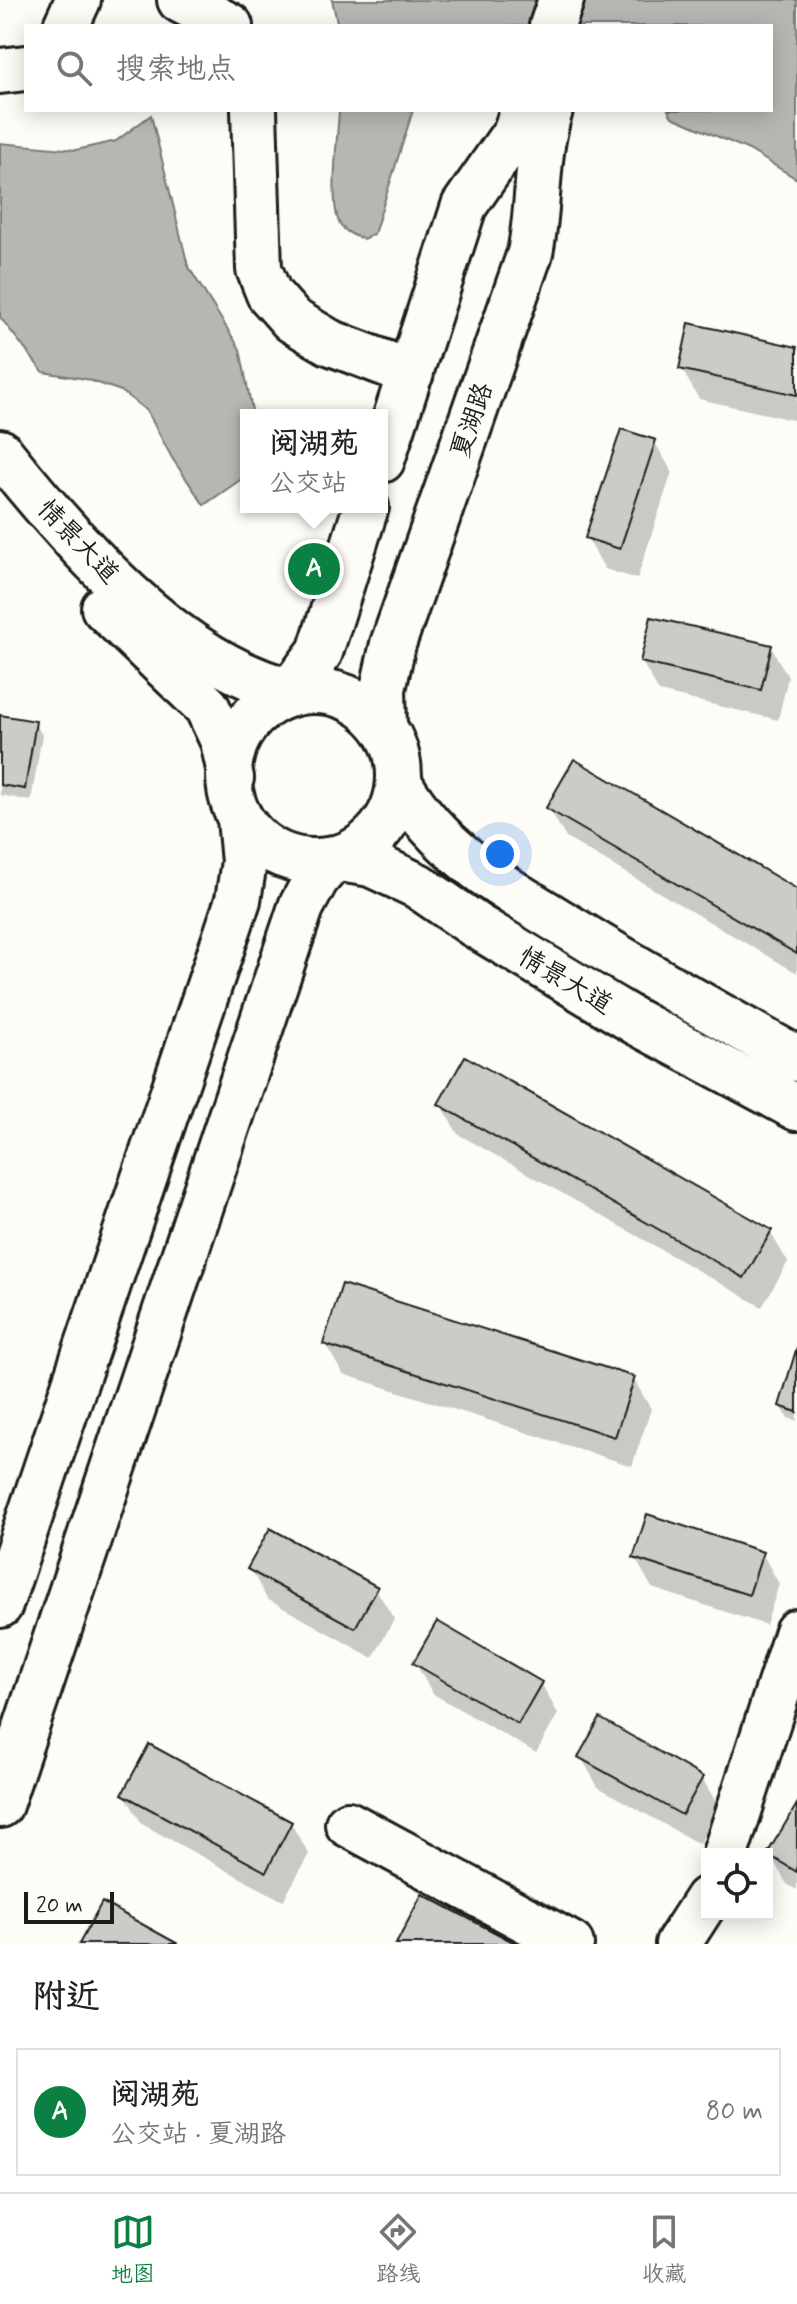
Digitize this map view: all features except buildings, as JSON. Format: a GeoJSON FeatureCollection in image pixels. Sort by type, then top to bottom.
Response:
{"type":"FeatureCollection","features":[{"type":"Feature","properties":{"kind":"street"},"geometry":{"type":"LineString","coordinates":[[67,24],[78,0]]}},
{"type":"Feature","properties":{"kind":"street"},"geometry":{"type":"LineString","coordinates":[[180,0],[226,24]]}},
{"type":"Feature","properties":{"kind":"street"},"geometry":{"type":"LineString","coordinates":[[553,24],[561,0]]}},
{"type":"Feature","properties":{"kind":"street"},"geometry":{"type":"LineString","coordinates":[[578,24],[586,0]]}},
{"type":"Feature","properties":{"kind":"street"},"geometry":{"type":"LineString","coordinates":[[0,71],[24,68]]}},
{"type":"Feature","properties":{"kind":"street"},"geometry":{"type":"LineString","coordinates":[[254,112],[259,269],[269,294],[292,320],[329,342],[411,373]]}},
{"type":"Feature","properties":{"kind":"street"},"geometry":{"type":"LineString","coordinates":[[388,442],[464,206],[516,131],[522,112]]}},
{"type":"Feature","properties":{"kind":"street","name":"夏湖路"},"geometry":{"type":"LineString","coordinates":[[384,727],[383,689],[400,620],[530,253],[537,217],[541,137],[549,112]]}},
{"type":"Feature","properties":{"kind":"street","name":"情景大道"},"geometry":{"type":"LineString","coordinates":[[0,452],[45,508],[165,625],[243,674],[290,691]]}},
{"type":"Feature","properties":{"kind":"street","name":"情景大道"},"geometry":{"type":"LineString","coordinates":[[0,500],[23,528],[207,707],[223,741],[236,799]]}},
{"type":"Feature","properties":{"kind":"street"},"geometry":{"type":"LineString","coordinates":[[0,1605],[238,900],[244,862],[236,799],[235,752],[249,718],[290,691],[310,669],[320,652],[364,513]]}},
{"type":"Feature","properties":{"kind":"street"},"geometry":{"type":"LineString","coordinates":[[236,799],[258,840],[285,857],[303,862],[334,858],[367,842],[382,827],[397,800],[400,784],[398,763],[384,727],[353,702],[335,693],[290,691]]}},
{"type":"Feature","properties":{"kind":"street","name":"情景大道"},"geometry":{"type":"LineString","coordinates":[[400,784],[420,818],[445,843],[500,885],[655,980],[797,1059]]}},
{"type":"Feature","properties":{"kind":"street"},"geometry":{"type":"LineString","coordinates":[[0,1805],[301,907],[316,879],[334,858]]}},
{"type":"Feature","properties":{"kind":"street","name":"情景大道"},"geometry":{"type":"LineString","coordinates":[[334,858],[371,864],[418,886],[475,925],[636,1022],[797,1108]]}},
{"type":"Feature","properties":{"kind":"street"},"geometry":{"type":"LineString","coordinates":[[727,1848],[788,1695],[797,1632]]}},
{"type":"Feature","properties":{"kind":"street"},"geometry":{"type":"LineString","coordinates":[[348,1824],[571,1944]]}},
{"type":"Feature","properties":{"kind":"street"},"geometry":{"type":"LineString","coordinates":[[678,1944],[701,1908]]}},
{"type":"Feature","properties":{"kind":"street"},"geometry":{"type":"LineString","coordinates":[[714,1920],[715,1944]]}},
{"type":"Feature","properties":{"kind":"shaded area"},"geometry":{"type":"Polygon","coordinates":[[[332,0],[797,0],[797,179],[749,150],[672,117],[669,112],[773,112],[773,24],[338,24],[332,0]]]}},
{"type":"Feature","properties":{"kind":"shaded area"},"geometry":{"type":"Polygon","coordinates":[[[339,112],[412,112],[374,234],[363,239],[343,228],[337,217],[334,188],[339,112]]]}},
{"type":"Feature","properties":{"kind":"shaded area"},"geometry":{"type":"Polygon","coordinates":[[[151,115],[188,266],[240,349],[252,409],[240,409],[240,480],[204,505],[172,458],[147,411],[121,391],[86,379],[43,372],[0,317],[0,143],[76,150],[116,141],[151,115]]]}},
{"type":"Feature","properties":{"kind":"place","name":"阅湖苑"},"geometry":{"type":"Point","coordinates":[314,569]}}]}
